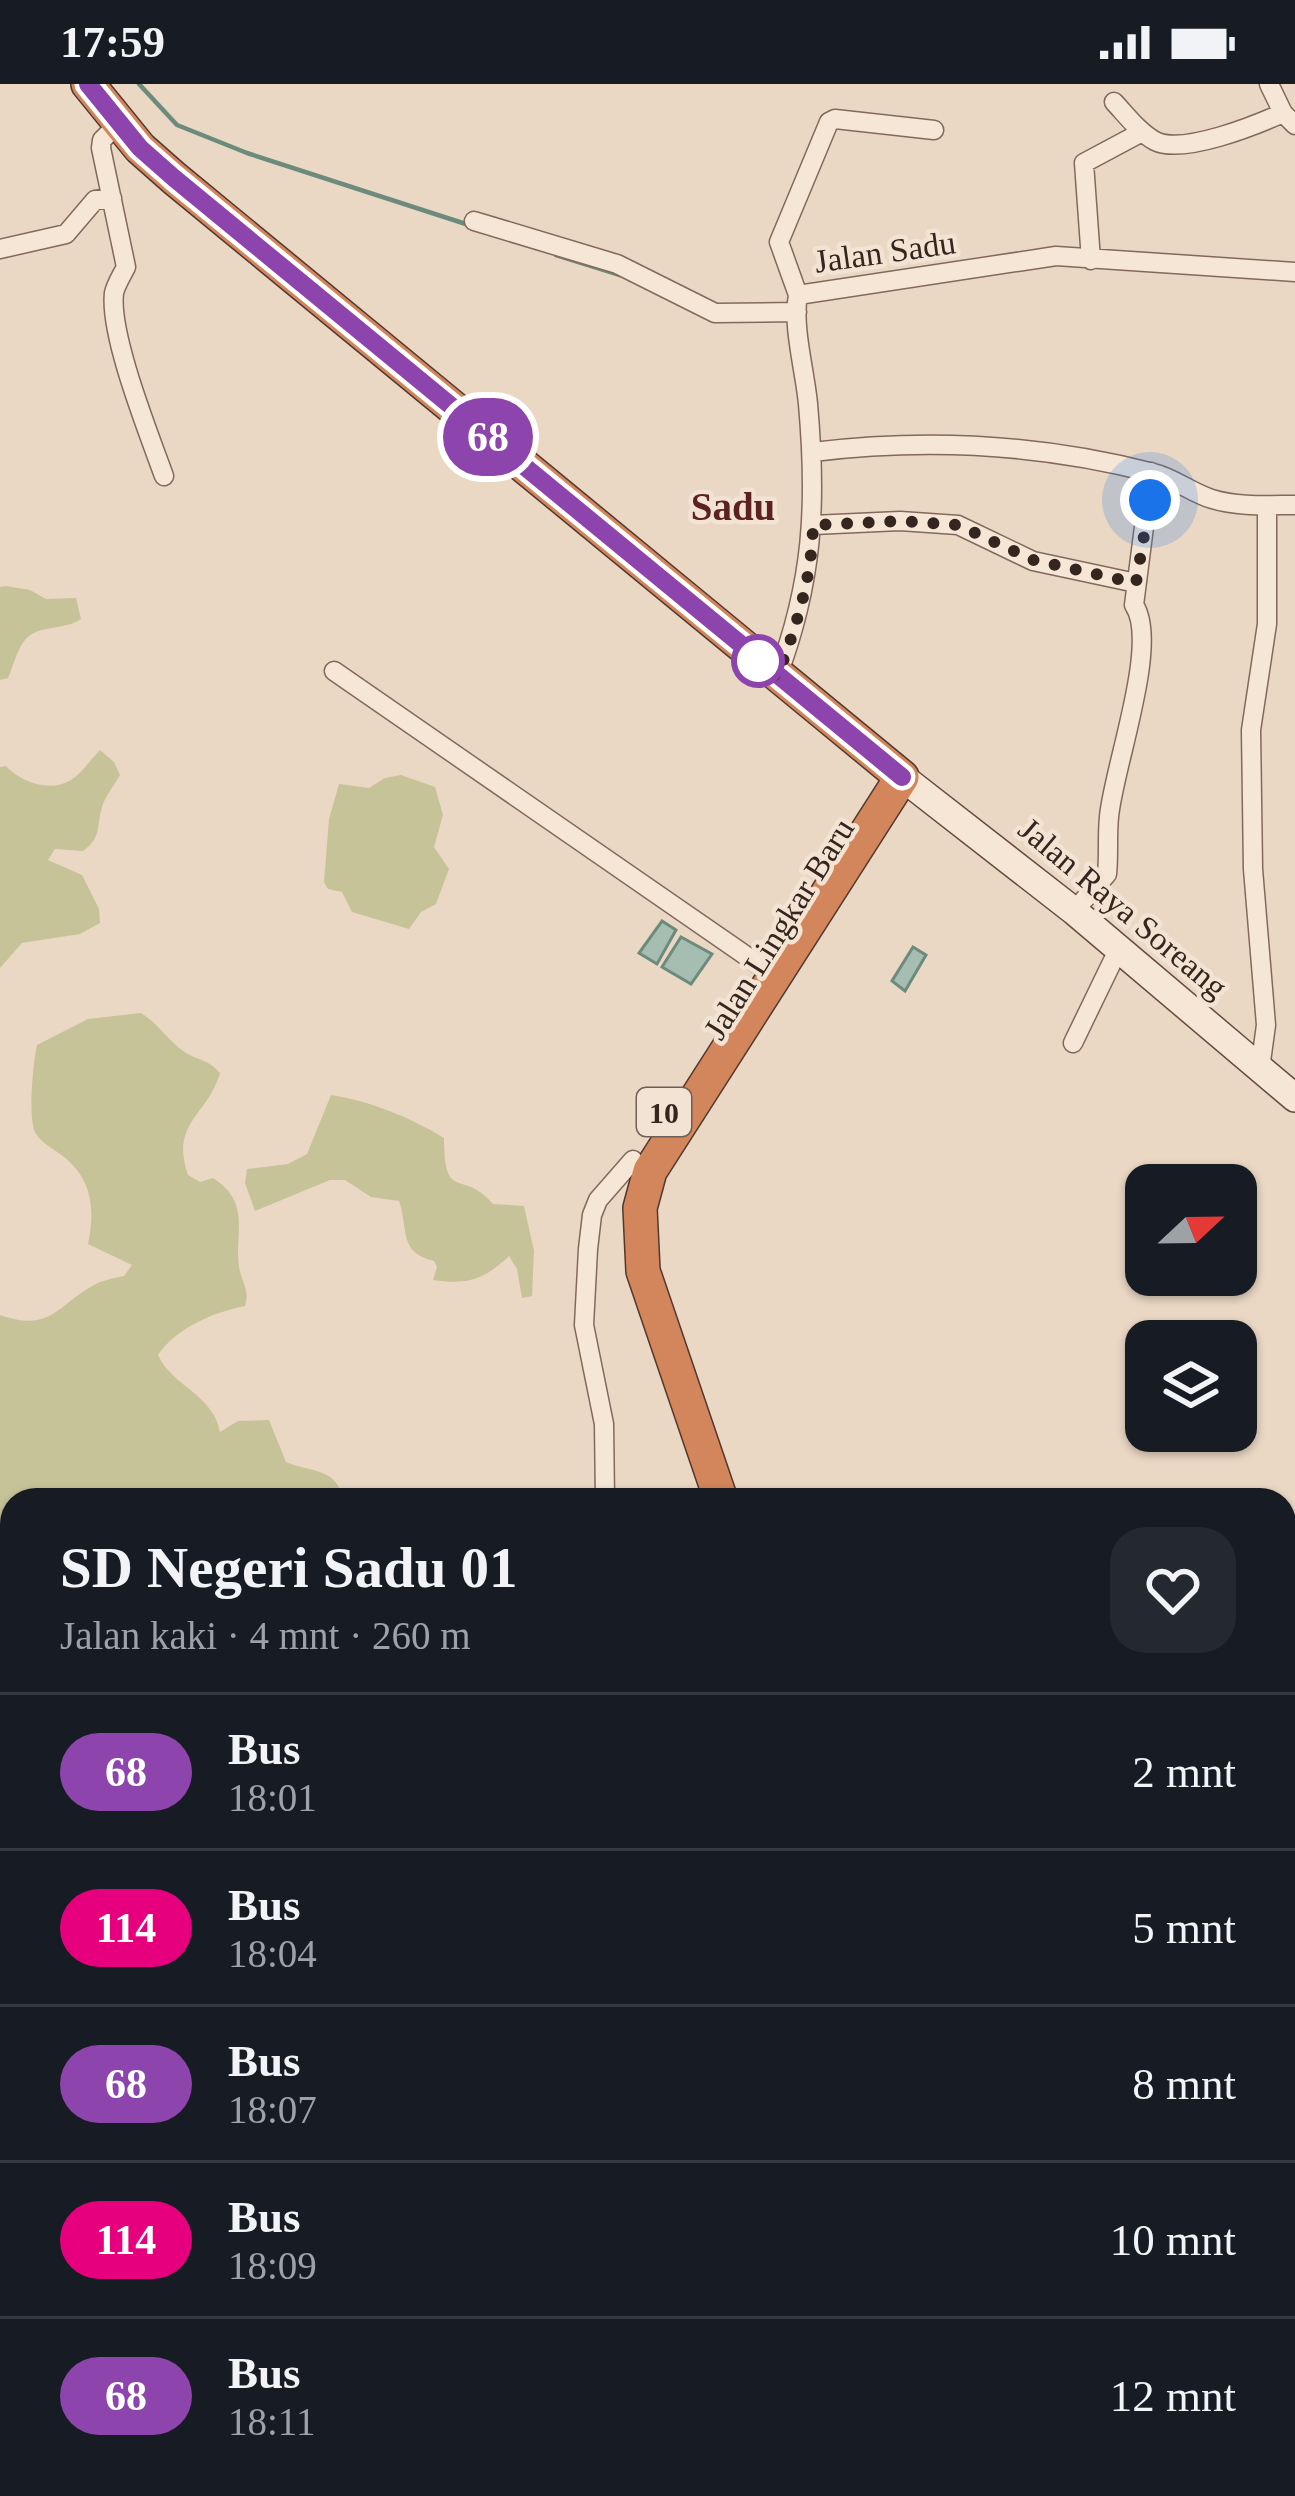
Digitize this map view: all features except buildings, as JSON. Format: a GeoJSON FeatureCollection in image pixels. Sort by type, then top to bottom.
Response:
{"type":"FeatureCollection","features":[{"type":"Feature","properties":{"kind":"highway"},"geometry":{"type":"LineString","coordinates":[[88,84],[140,148],[174,178],[893,770]]}},
{"type":"Feature","properties":{"kind":"highway","name":"Jalan Lingkar Baru"},"geometry":{"type":"LineString","coordinates":[[695,1488],[619,1264],[622,1211],[633,1160],[758,964],[893,770]]}},
{"type":"Feature","properties":{"kind":"highway","name":"Jalan Lingkar Baru"},"geometry":{"type":"LineString","coordinates":[[717,1488],[643,1271],[640,1208],[650,1172],[893,770]]}},
{"type":"Feature","properties":{"kind":"main road","name":"Jalan Raya Soreang"},"geometry":{"type":"LineString","coordinates":[[893,770],[1074,911],[1295,1098]]}},
{"type":"Feature","properties":{"kind":"street"},"geometry":{"type":"LineString","coordinates":[[1114,102],[1142,132],[1163,144],[1173,144],[1289,119],[1269,84]]}},
{"type":"Feature","properties":{"kind":"street"},"geometry":{"type":"LineString","coordinates":[[120,122],[102,140],[101,148],[126,267],[114,289],[126,368],[164,476]]}},
{"type":"Feature","properties":{"kind":"street"},"geometry":{"type":"LineString","coordinates":[[474,221],[617,264],[715,313],[798,303],[779,242],[829,122],[934,130]]}},
{"type":"Feature","properties":{"kind":"street"},"geometry":{"type":"LineString","coordinates":[[1091,260],[1084,163],[1142,132]]}},
{"type":"Feature","properties":{"kind":"street"},"geometry":{"type":"LineString","coordinates":[[0,249],[66,234],[95,200],[112,198]]}},
{"type":"Feature","properties":{"kind":"street","name":"Jalan Sadu"},"geometry":{"type":"LineString","coordinates":[[777,677],[797,624],[813,525],[813,452],[798,303],[1056,256],[1295,272]]}},
{"type":"Feature","properties":{"kind":"street"},"geometry":{"type":"LineString","coordinates":[[813,452],[892,444],[1010,446],[1151,472],[1213,500],[1267,507],[1295,505]]}},
{"type":"Feature","properties":{"kind":"street"},"geometry":{"type":"LineString","coordinates":[[1074,911],[1107,874],[1108,816],[1135,697],[1142,636],[1141,615],[1134,604],[1151,472]]}},
{"type":"Feature","properties":{"kind":"street"},"geometry":{"type":"LineString","coordinates":[[1260,1069],[1266,1025],[1252,869],[1251,730],[1268,624],[1267,507]]}},
{"type":"Feature","properties":{"kind":"street"},"geometry":{"type":"LineString","coordinates":[[813,525],[900,521],[958,525],[1033,560],[1136,583]]}},
{"type":"Feature","properties":{"kind":"street"},"geometry":{"type":"LineString","coordinates":[[334,671],[758,964]]}},
{"type":"Feature","properties":{"kind":"street"},"geometry":{"type":"LineString","coordinates":[[1073,1043],[1118,950]]}},
{"type":"Feature","properties":{"kind":"street"},"geometry":{"type":"LineString","coordinates":[[604,1488],[604,1424],[584,1325],[588,1249],[598,1200],[633,1160]]}},
{"type":"Feature","properties":{"kind":"shaded area"},"geometry":{"type":"Polygon","coordinates":[[[0,587],[30,590],[46,599],[76,598],[81,619],[30,635],[8,678],[0,680],[0,587]]]}},
{"type":"Feature","properties":{"kind":"shaded area"},"geometry":{"type":"Polygon","coordinates":[[[100,750],[120,775],[103,804],[96,835],[83,851],[55,849],[48,860],[82,875],[99,909],[100,923],[80,934],[22,943],[0,968],[0,767],[6,766],[27,781],[54,786],[75,777],[100,750]]]}},
{"type":"Feature","properties":{"kind":"shaded area"},"geometry":{"type":"Polygon","coordinates":[[[401,775],[435,787],[443,815],[434,847],[449,869],[436,904],[421,912],[409,929],[352,912],[342,892],[328,889],[324,882],[329,819],[339,784],[369,788],[401,775]]]}},
{"type":"Feature","properties":{"kind":"shaded area"},"geometry":{"type":"Polygon","coordinates":[[[662,921],[676,930],[657,964],[639,953],[662,921]]]}},
{"type":"Feature","properties":{"kind":"shaded area"},"geometry":{"type":"Polygon","coordinates":[[[681,937],[712,954],[691,984],[662,967],[681,937]]]}},
{"type":"Feature","properties":{"kind":"shaded area"},"geometry":{"type":"Polygon","coordinates":[[[913,947],[926,955],[905,991],[892,981],[913,947]]]}},
{"type":"Feature","properties":{"kind":"shaded area"},"geometry":{"type":"Polygon","coordinates":[[[141,1013],[180,1049],[220,1073],[187,1131],[184,1157],[188,1175],[200,1182],[213,1178],[233,1198],[239,1219],[245,1306],[197,1323],[158,1355],[209,1408],[220,1432],[238,1421],[269,1420],[286,1462],[322,1473],[339,1488],[0,1488],[0,1315],[43,1319],[96,1284],[124,1276],[132,1265],[88,1244],[91,1208],[86,1186],[74,1166],[44,1143],[33,1125],[37,1045],[88,1019],[141,1013]]]}},
{"type":"Feature","properties":{"kind":"shaded area"},"geometry":{"type":"Polygon","coordinates":[[[331,1095],[375,1106],[431,1130],[444,1138],[452,1178],[493,1204],[524,1206],[534,1251],[532,1296],[522,1298],[517,1269],[509,1256],[474,1279],[433,1280],[437,1267],[410,1246],[399,1201],[371,1197],[345,1180],[330,1180],[255,1211],[245,1183],[247,1169],[288,1164],[307,1154],[331,1095]]]}},
{"type":"Feature","properties":{"kind":"waterway"},"geometry":{"type":"LineString","coordinates":[[139,84],[177,125],[247,153],[472,226]]}},
{"type":"Feature","properties":{"kind":"waterway"},"geometry":{"type":"LineString","coordinates":[[556,255],[620,275]]}},
{"type":"Feature","properties":{"kind":"bus line","name":"68"},"geometry":{"type":"LineString","coordinates":[[88,84],[140,148],[174,178],[902,777]]}},
{"type":"Feature","properties":{"kind":"district","name":"Sadu"},"geometry":{"type":"Point","coordinates":[733,506]}},
{"type":"Feature","properties":{"kind":"route"},"geometry":{"type":"LineString","coordinates":[[758,661],[777,677],[797,624],[813,525],[900,521],[958,525],[1033,560],[1136,583],[1150,500]]}}]}
